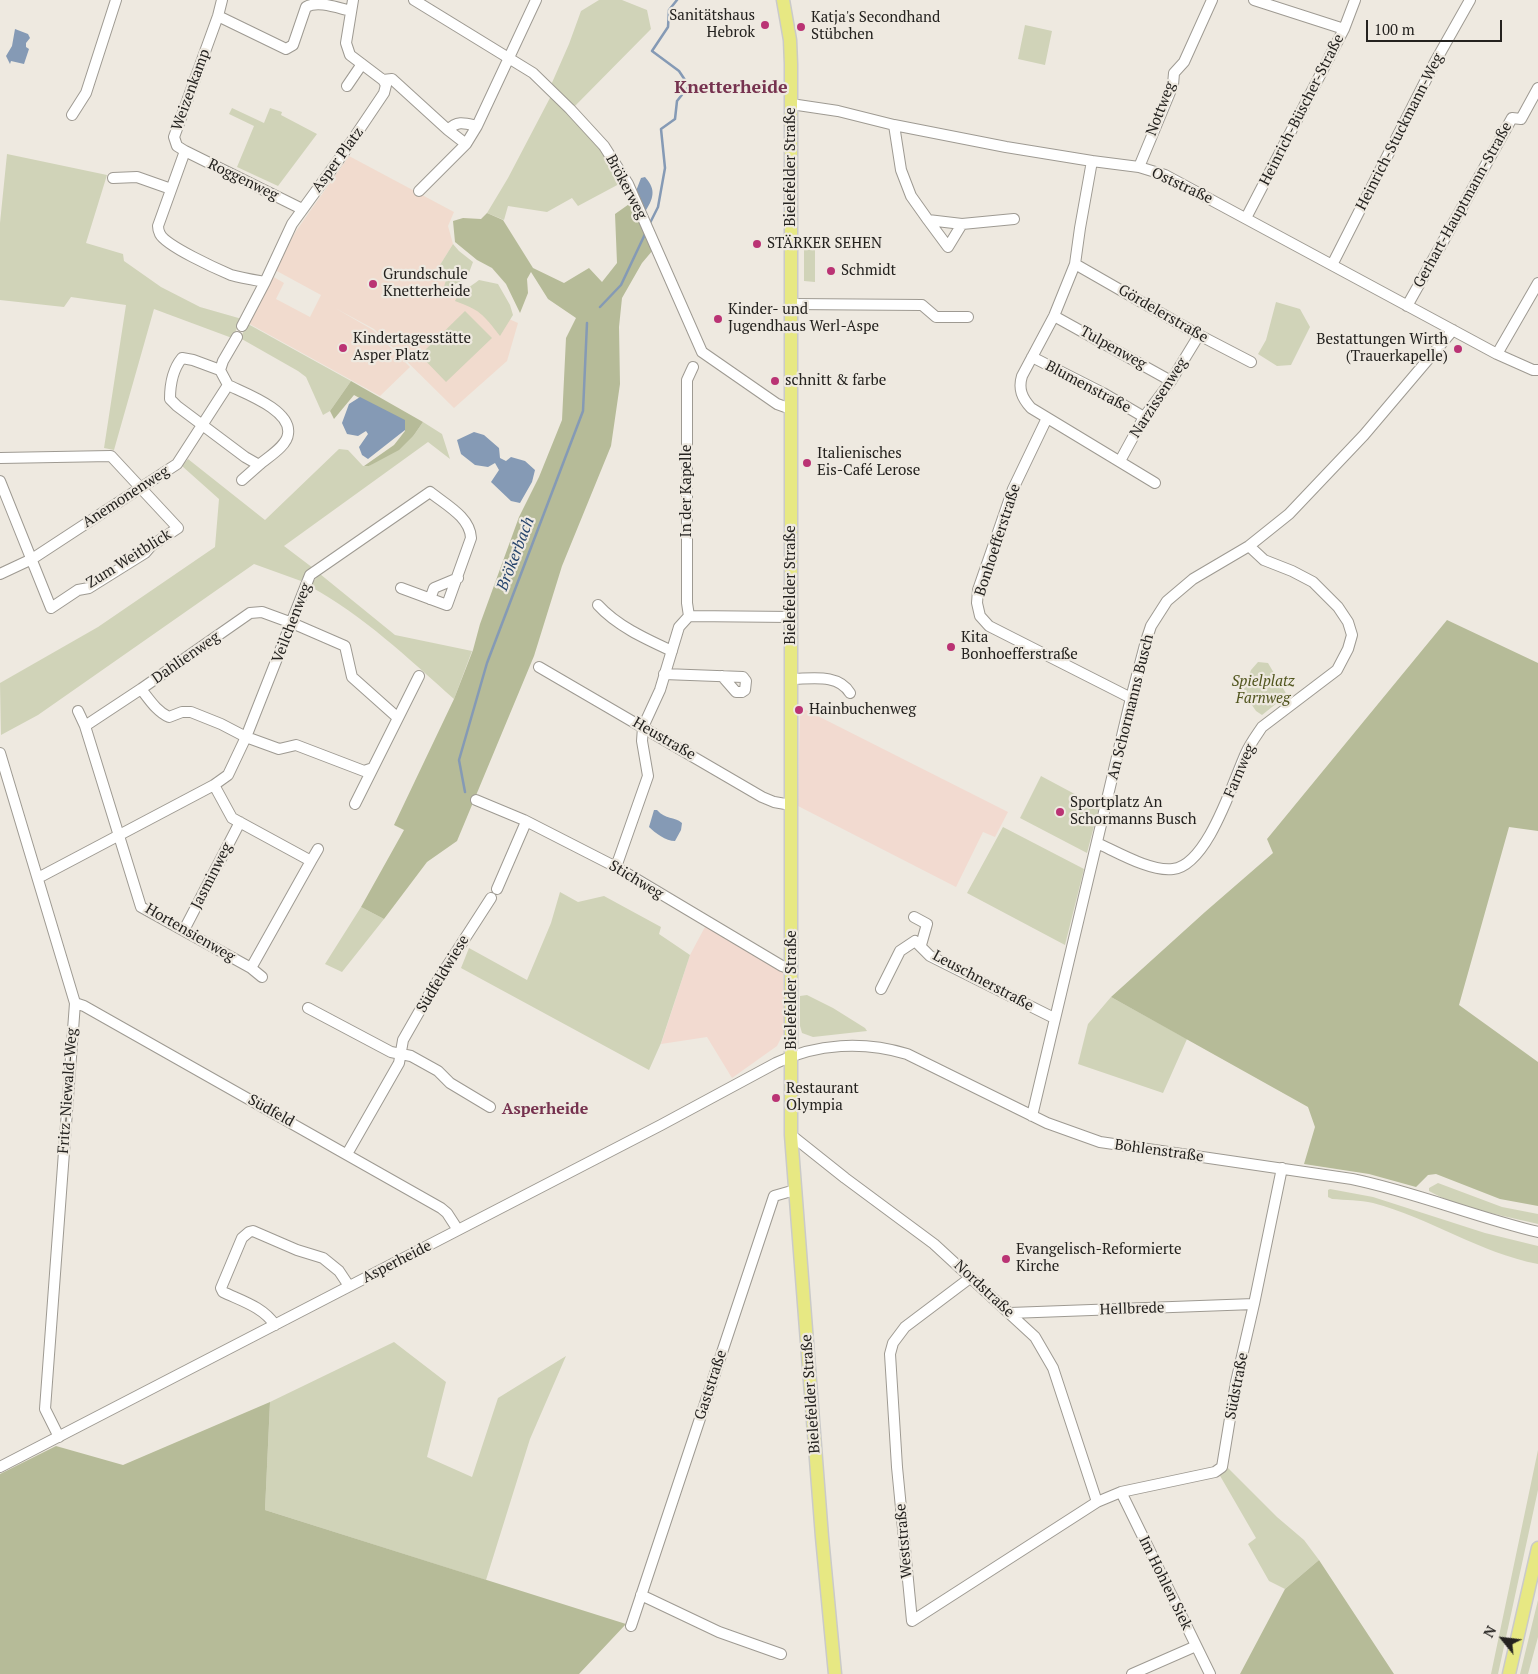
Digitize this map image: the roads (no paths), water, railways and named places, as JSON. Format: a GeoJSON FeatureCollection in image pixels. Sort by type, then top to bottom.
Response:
{"type":"FeatureCollection","features":[{"type":"Feature","properties":{"kind":"main road","name":"Bielefelder Straße"},"geometry":{"type":"LineString","coordinates":[[783,0],[790,40],[791,104],[791,1135],[822,1537],[835,1674]]}},
{"type":"Feature","properties":{"kind":"main road"},"geometry":{"type":"LineString","coordinates":[[1509,1674],[1538,1548]]}},
{"type":"Feature","properties":{"kind":"street"},"geometry":{"type":"LineString","coordinates":[[72,115],[86,93],[116,0]]}},
{"type":"Feature","properties":{"kind":"street","name":"Weizenkamp"},"geometry":{"type":"LineString","coordinates":[[222,0],[218,16],[174,137],[176,146],[185,150],[158,226],[159,233],[164,239],[181,250],[218,270],[265,282]]}},
{"type":"Feature","properties":{"kind":"street"},"geometry":{"type":"LineString","coordinates":[[353,0],[346,43],[350,55],[383,80],[392,79],[466,144]]}},
{"type":"Feature","properties":{"kind":"street","name":"Brökerweg"},"geometry":{"type":"LineString","coordinates":[[414,0],[533,73],[570,109],[604,146],[628,184],[702,352],[777,404],[791,409]]}},
{"type":"Feature","properties":{"kind":"street"},"geometry":{"type":"LineString","coordinates":[[419,191],[466,144],[477,126],[536,0]]}},
{"type":"Feature","properties":{"kind":"street","name":"Nottweg"},"geometry":{"type":"LineString","coordinates":[[1139,167],[1173,85],[1174,73],[1184,62],[1212,0]]}},
{"type":"Feature","properties":{"kind":"street"},"geometry":{"type":"LineString","coordinates":[[1254,0],[1344,29]]}},
{"type":"Feature","properties":{"kind":"street","name":"Heinrich-Büscher-Straße"},"geometry":{"type":"LineString","coordinates":[[1246,218],[1344,29],[1355,0]]}},
{"type":"Feature","properties":{"kind":"street","name":"Heinrich-Stuckmann-Weg"},"geometry":{"type":"LineString","coordinates":[[1332,265],[1434,62],[1470,0]]}},
{"type":"Feature","properties":{"kind":"street"},"geometry":{"type":"LineString","coordinates":[[218,16],[286,49],[292,45],[306,7],[311,3],[318,2],[352,12]]}},
{"type":"Feature","properties":{"kind":"street"},"geometry":{"type":"LineString","coordinates":[[347,86],[362,64]]}},
{"type":"Feature","properties":{"kind":"street","name":"Asper Platz"},"geometry":{"type":"LineString","coordinates":[[242,326],[292,224],[384,93],[386,85],[383,80]]}},
{"type":"Feature","properties":{"kind":"street","name":"Gerhart-Hauptmann-Straße"},"geometry":{"type":"LineString","coordinates":[[1407,306],[1512,118],[1521,120],[1538,88]]}},
{"type":"Feature","properties":{"kind":"street","name":"Oststraße"},"geometry":{"type":"LineString","coordinates":[[791,104],[838,111],[894,125],[1006,147],[1139,167],[1165,175],[1497,354],[1533,370],[1538,370]]}},
{"type":"Feature","properties":{"kind":"street"},"geometry":{"type":"LineString","coordinates":[[448,130],[453,124],[461,122],[477,126]]}},
{"type":"Feature","properties":{"kind":"street"},"geometry":{"type":"LineString","coordinates":[[894,125],[901,170],[911,196],[948,247],[962,224]]}},
{"type":"Feature","properties":{"kind":"street","name":"Roggenweg"},"geometry":{"type":"LineString","coordinates":[[185,150],[302,209]]}},
{"type":"Feature","properties":{"kind":"street"},"geometry":{"type":"LineString","coordinates":[[1092,161],[1080,228],[1076,264],[1054,316],[1022,376],[1020,392],[1031,408],[1155,483]]}},
{"type":"Feature","properties":{"kind":"street"},"geometry":{"type":"LineString","coordinates":[[113,178],[137,177],[171,189]]}},
{"type":"Feature","properties":{"kind":"street"},"geometry":{"type":"LineString","coordinates":[[928,220],[962,224],[1014,219]]}},
{"type":"Feature","properties":{"kind":"street","name":"Gördelerstraße"},"geometry":{"type":"LineString","coordinates":[[1076,264],[1199,335],[1251,362]]}},
{"type":"Feature","properties":{"kind":"street"},"geometry":{"type":"LineString","coordinates":[[1497,354],[1538,283]]}},
{"type":"Feature","properties":{"kind":"street"},"geometry":{"type":"LineString","coordinates":[[791,304],[922,305],[936,317],[968,317]]}},
{"type":"Feature","properties":{"kind":"street","name":"Tulpenweg"},"geometry":{"type":"LineString","coordinates":[[1054,316],[1171,381]]}},
{"type":"Feature","properties":{"kind":"street","name":"An Schormanns Busch"},"geometry":{"type":"LineString","coordinates":[[1032,1116],[1131,698],[1151,626],[1167,601],[1193,579],[1249,546],[1290,514],[1364,435],[1453,330]]}},
{"type":"Feature","properties":{"kind":"street","name":"Narzissenweg"},"geometry":{"type":"LineString","coordinates":[[1120,462],[1144,417],[1171,381],[1199,335]]}},
{"type":"Feature","properties":{"kind":"street"},"geometry":{"type":"LineString","coordinates":[[220,370],[236,337]]}},
{"type":"Feature","properties":{"kind":"street","name":"Blumenstraße"},"geometry":{"type":"LineString","coordinates":[[1032,357],[1103,393],[1144,417]]}},
{"type":"Feature","properties":{"kind":"street"},"geometry":{"type":"LineString","coordinates":[[242,480],[284,443],[288,434],[286,423],[281,414],[228,385],[220,370],[182,358],[178,363],[170,385],[170,398],[245,457],[259,465]]}},
{"type":"Feature","properties":{"kind":"street","name":"In der Kapelle"},"geometry":{"type":"LineString","coordinates":[[689,616],[686,562],[687,380],[693,367]]}},
{"type":"Feature","properties":{"kind":"street","name":"Anemonenweg"},"geometry":{"type":"LineString","coordinates":[[0,574],[32,559],[177,464],[228,385]]}},
{"type":"Feature","properties":{"kind":"street","name":"Bonhoefferstraße"},"geometry":{"type":"LineString","coordinates":[[1047,418],[1013,489],[985,568],[978,590],[977,603],[980,616],[989,626],[997,631],[1131,698]]}},
{"type":"Feature","properties":{"kind":"street"},"geometry":{"type":"LineString","coordinates":[[0,458],[111,456],[140,487]]}},
{"type":"Feature","properties":{"kind":"street"},"geometry":{"type":"LineString","coordinates":[[0,481],[32,559]]}},
{"type":"Feature","properties":{"kind":"street","name":"Zum Weitblick"},"geometry":{"type":"LineString","coordinates":[[32,559],[51,608],[78,590],[89,588],[145,553],[150,546],[178,528],[140,487]]}},
{"type":"Feature","properties":{"kind":"street","name":"Veilchenweg"},"geometry":{"type":"LineString","coordinates":[[38,878],[214,785],[228,775],[246,737],[310,574],[430,492],[465,521],[471,530],[471,538],[448,605],[401,588]]}},
{"type":"Feature","properties":{"kind":"street","name":"Farnweg"},"geometry":{"type":"LineString","coordinates":[[1097,843],[1150,866],[1173,869],[1185,865],[1200,850],[1219,821],[1254,738],[1262,728],[1337,670],[1348,649],[1352,635],[1348,622],[1338,607],[1312,582],[1292,571],[1264,560],[1249,546]]}},
{"type":"Feature","properties":{"kind":"street"},"geometry":{"type":"LineString","coordinates":[[430,599],[434,588],[458,578]]}},
{"type":"Feature","properties":{"kind":"street"},"geometry":{"type":"LineString","coordinates":[[598,605],[609,617],[654,643],[672,651]]}},
{"type":"Feature","properties":{"kind":"street","name":"Dahlienweg"},"geometry":{"type":"LineString","coordinates":[[85,726],[141,690],[250,613],[262,612],[345,646],[352,677],[398,718]]}},
{"type":"Feature","properties":{"kind":"street"},"geometry":{"type":"LineString","coordinates":[[616,867],[648,776],[642,741],[643,727],[660,690],[679,627],[689,616],[791,617]]}},
{"type":"Feature","properties":{"kind":"street","name":"Heustraße"},"geometry":{"type":"LineString","coordinates":[[539,666],[762,797],[774,802],[791,805]]}},
{"type":"Feature","properties":{"kind":"street"},"geometry":{"type":"LineString","coordinates":[[664,674],[722,676]]}},
{"type":"Feature","properties":{"kind":"street"},"geometry":{"type":"LineString","coordinates":[[355,804],[419,676]]}},
{"type":"Feature","properties":{"kind":"street"},"geometry":{"type":"LineString","coordinates":[[791,679],[836,680],[845,685],[850,693]]}},
{"type":"Feature","properties":{"kind":"street"},"geometry":{"type":"LineString","coordinates":[[141,690],[163,715],[169,717],[182,712],[191,712],[246,737],[279,749],[296,745],[364,771],[373,768]]}},
{"type":"Feature","properties":{"kind":"street"},"geometry":{"type":"LineString","coordinates":[[78,711],[85,726],[118,836]]}},
{"type":"Feature","properties":{"kind":"street","name":"Fritz-Niewald-Weg"},"geometry":{"type":"LineString","coordinates":[[0,753],[75,1003],[46,1409],[59,1437]]}},
{"type":"Feature","properties":{"kind":"street"},"geometry":{"type":"LineString","coordinates":[[214,785],[232,818],[311,861]]}},
{"type":"Feature","properties":{"kind":"street","name":"Stichweg"},"geometry":{"type":"LineString","coordinates":[[476,800],[526,822],[616,867],[791,969]]}},
{"type":"Feature","properties":{"kind":"street","name":"Jasminweg"},"geometry":{"type":"LineString","coordinates":[[184,930],[240,822]]}},
{"type":"Feature","properties":{"kind":"street","name":"Südfeldwiese"},"geometry":{"type":"LineString","coordinates":[[347,1154],[399,1063],[403,1040],[431,991],[494,894],[526,822]]}},
{"type":"Feature","properties":{"kind":"street","name":"Hortensienweg"},"geometry":{"type":"LineString","coordinates":[[118,836],[141,907],[251,968],[262,977]]}},
{"type":"Feature","properties":{"kind":"street","name":"Hortensienweg"},"geometry":{"type":"LineString","coordinates":[[251,968],[318,849]]}},
{"type":"Feature","properties":{"kind":"street"},"geometry":{"type":"LineString","coordinates":[[881,990],[900,951],[918,943],[927,924],[914,917]]}},
{"type":"Feature","properties":{"kind":"street","name":"Leuschnerstraße"},"geometry":{"type":"LineString","coordinates":[[918,943],[930,956],[1054,1018]]}},
{"type":"Feature","properties":{"kind":"street","name":"Südfeld"},"geometry":{"type":"LineString","coordinates":[[75,1003],[441,1208],[447,1212],[458,1230]]}},
{"type":"Feature","properties":{"kind":"street"},"geometry":{"type":"LineString","coordinates":[[308,1008],[391,1052],[410,1056],[438,1071],[450,1083],[490,1107]]}},
{"type":"Feature","properties":{"kind":"street","name":"Bohlenstraße"},"geometry":{"type":"LineString","coordinates":[[792,1055],[832,1047],[856,1045],[890,1049],[930,1064],[1065,1131],[1100,1142],[1281,1172],[1322,1173],[1378,1184],[1487,1219],[1538,1232]]}},
{"type":"Feature","properties":{"kind":"street","name":"Asperheide"},"geometry":{"type":"LineString","coordinates":[[0,1467],[792,1055]]}},
{"type":"Feature","properties":{"kind":"street","name":"Nordstraße"},"geometry":{"type":"LineString","coordinates":[[791,1135],[934,1244],[1035,1337],[1052,1368],[1097,1502]]}},
{"type":"Feature","properties":{"kind":"street","name":"Südstraße"},"geometry":{"type":"LineString","coordinates":[[1097,1502],[1121,1492],[1215,1472],[1222,1467],[1236,1382],[1281,1172]]}},
{"type":"Feature","properties":{"kind":"street","name":"Gaststraße"},"geometry":{"type":"LineString","coordinates":[[631,1626],[774,1196],[795,1190]]}},
{"type":"Feature","properties":{"kind":"street"},"geometry":{"type":"LineString","coordinates":[[275,1324],[269,1315],[262,1310],[223,1292],[221,1288],[242,1238],[248,1232],[261,1233],[297,1250],[323,1258],[339,1271],[349,1286]]}},
{"type":"Feature","properties":{"kind":"street","name":"Weststraße"},"geometry":{"type":"LineString","coordinates":[[970,1278],[905,1326],[893,1343],[890,1354],[912,1621],[1097,1502]]}},
{"type":"Feature","properties":{"kind":"street","name":"Hellbrede"},"geometry":{"type":"LineString","coordinates":[[1010,1313],[1254,1304]]}},
{"type":"Feature","properties":{"kind":"street","name":"Im Hohlen Siek"},"geometry":{"type":"LineString","coordinates":[[1121,1492],[1210,1674]]}},
{"type":"Feature","properties":{"kind":"street"},"geometry":{"type":"LineString","coordinates":[[641,1595],[720,1632],[781,1654]]}},
{"type":"Feature","properties":{"kind":"street"},"geometry":{"type":"LineString","coordinates":[[1132,1674],[1196,1646]]}},
{"type":"Feature","properties":{"kind":"water"},"geometry":{"type":"Polygon","coordinates":[[[15,29],[28,34],[30,38],[26,43],[26,47],[29,49],[24,64],[11,61],[10,64],[6,56],[12,46],[15,29]]]}},
{"type":"Feature","properties":{"kind":"water"},"geometry":{"type":"Polygon","coordinates":[[[645,177],[651,186],[652,194],[645,212],[636,191],[641,178],[645,177]]]}},
{"type":"Feature","properties":{"kind":"water"},"geometry":{"type":"Polygon","coordinates":[[[360,397],[405,420],[405,430],[368,459],[362,455],[359,447],[368,434],[366,431],[358,436],[347,434],[342,423],[349,404],[360,397]]]}},
{"type":"Feature","properties":{"kind":"water"},"geometry":{"type":"Polygon","coordinates":[[[474,432],[484,435],[499,448],[500,458],[506,461],[511,457],[525,461],[535,470],[532,482],[520,503],[511,501],[491,482],[499,470],[495,463],[488,467],[475,465],[461,454],[457,440],[474,432]]]}},
{"type":"Feature","properties":{"kind":"water"},"geometry":{"type":"Polygon","coordinates":[[[654,810],[682,823],[681,830],[675,841],[664,838],[649,827],[654,810]]]}},
{"type":"Feature","properties":{"kind":"waterway","name":"Brökerbach"},"geometry":{"type":"LineString","coordinates":[[649,225],[658,207],[665,168],[661,129],[675,119],[677,101],[689,86],[679,71],[652,51],[668,27],[669,10],[677,0]]}},
{"type":"Feature","properties":{"kind":"waterway","name":"Brökerbach"},"geometry":{"type":"LineString","coordinates":[[600,307],[621,285],[646,232]]}},
{"type":"Feature","properties":{"kind":"waterway","name":"Brökerbach"},"geometry":{"type":"LineString","coordinates":[[465,792],[459,760],[487,663],[583,411],[587,323]]}},
{"type":"Feature","properties":{"kind":"place","name":"Sanitätshaus Hebrok"},"geometry":{"type":"Point","coordinates":[765,25]}},
{"type":"Feature","properties":{"kind":"place","name":"Katja's Secondhand Stübchen"},"geometry":{"type":"Point","coordinates":[801,27]}},
{"type":"Feature","properties":{"kind":"place","name":"STÄRKER SEHEN"},"geometry":{"type":"Point","coordinates":[757,244]}},
{"type":"Feature","properties":{"kind":"place","name":"Schmidt"},"geometry":{"type":"Point","coordinates":[831,271]}},
{"type":"Feature","properties":{"kind":"place","name":"Grundschule Knetterheide"},"geometry":{"type":"Point","coordinates":[373,284]}},
{"type":"Feature","properties":{"kind":"place","name":"Kinder- und Jugendhaus Werl-Aspe"},"geometry":{"type":"Point","coordinates":[718,319]}},
{"type":"Feature","properties":{"kind":"place","name":"Kindertagesstätte Asper Platz"},"geometry":{"type":"Point","coordinates":[343,348]}},
{"type":"Feature","properties":{"kind":"place","name":"Bestattungen Wirth (Trauerkapelle)"},"geometry":{"type":"Point","coordinates":[1458,349]}},
{"type":"Feature","properties":{"kind":"place","name":"schnitt & farbe"},"geometry":{"type":"Point","coordinates":[775,381]}},
{"type":"Feature","properties":{"kind":"place","name":"Italienisches Eis-Café Lerose"},"geometry":{"type":"Point","coordinates":[807,463]}},
{"type":"Feature","properties":{"kind":"place","name":"Kita Bonhoefferstraße"},"geometry":{"type":"Point","coordinates":[951,647]}},
{"type":"Feature","properties":{"kind":"place","name":"Hainbuchenweg"},"geometry":{"type":"Point","coordinates":[799,710]}},
{"type":"Feature","properties":{"kind":"place","name":"Sportplatz An Schormanns Busch"},"geometry":{"type":"Point","coordinates":[1060,812]}},
{"type":"Feature","properties":{"kind":"place","name":"Restaurant Olympia"},"geometry":{"type":"Point","coordinates":[776,1098]}},
{"type":"Feature","properties":{"kind":"place","name":"Evangelisch-Reformierte Kirche"},"geometry":{"type":"Point","coordinates":[1006,1259]}},
{"type":"Feature","properties":{"kind":"district","name":"Knetterheide"},"geometry":{"type":"Point","coordinates":[731,88]}},
{"type":"Feature","properties":{"kind":"district","name":"Asperheide"},"geometry":{"type":"Point","coordinates":[545,1109]}},
{"type":"Feature","properties":{"kind":"park label","name":"Spielplatz Farnweg"},"geometry":{"type":"Point","coordinates":[1263,690]}}]}
